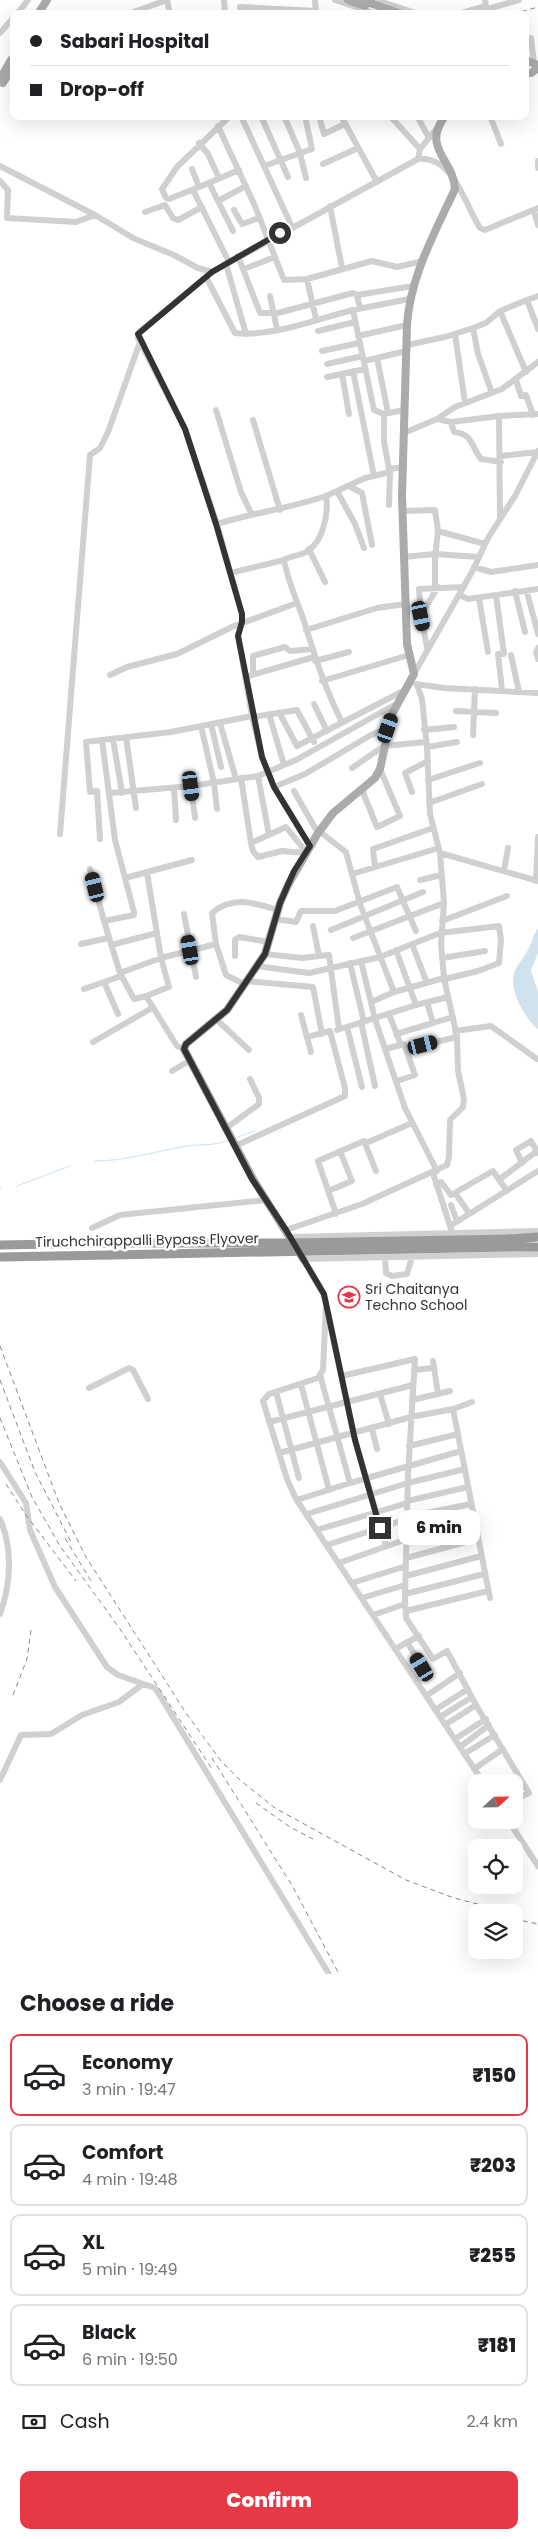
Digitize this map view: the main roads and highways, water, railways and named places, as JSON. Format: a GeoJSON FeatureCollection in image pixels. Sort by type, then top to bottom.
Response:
{"type":"FeatureCollection","features":[{"type":"Feature","properties":{"kind":"highway","name":"Tiruchchirappalli Bypass Flyover"},"geometry":{"type":"LineString","coordinates":[[0,1257],[510,1243],[524,1234],[537,1235]]}},
{"type":"Feature","properties":{"kind":"highway","name":"Tiruchchirappalli Bypass Flyover"},"geometry":{"type":"LineString","coordinates":[[0,1245],[510,1243],[537,1249]]}},
{"type":"Feature","properties":{"kind":"main road"},"geometry":{"type":"LineString","coordinates":[[348,0],[377,10]]}},
{"type":"Feature","properties":{"kind":"main road"},"geometry":{"type":"LineString","coordinates":[[361,0],[390,10]]}},
{"type":"Feature","properties":{"kind":"main road"},"geometry":{"type":"LineString","coordinates":[[1,83],[10,66]]}},
{"type":"Feature","properties":{"kind":"main road"},"geometry":{"type":"LineString","coordinates":[[303,1259],[225,1129],[184,1049],[186,1044],[218,1020],[232,1004],[265,954],[278,910],[291,878],[318,832],[333,814],[375,778],[380,769],[388,728],[396,704],[415,679],[409,655],[403,557],[402,511],[407,325],[409,300],[413,286],[455,189],[455,180],[436,144],[439,126],[443,120]]}},
{"type":"Feature","properties":{"kind":"water"},"geometry":{"type":"Polygon","coordinates":[[[538,928],[538,953],[531,970],[538,992],[538,1029],[523,1012],[516,996],[513,980],[515,970],[528,950],[538,928]]]}},
{"type":"Feature","properties":{"kind":"waterway"},"geometry":{"type":"LineString","coordinates":[[235,1138],[255,1131]]}},
{"type":"Feature","properties":{"kind":"waterway"},"geometry":{"type":"LineString","coordinates":[[95,1161],[130,1158],[187,1146],[214,1144],[229,1140]]}},
{"type":"Feature","properties":{"kind":"waterway"},"geometry":{"type":"LineString","coordinates":[[17,1186],[70,1166]]}},
{"type":"Feature","properties":{"kind":"railway"},"geometry":{"type":"LineString","coordinates":[[527,10],[538,7]]}},
{"type":"Feature","properties":{"kind":"railway"},"geometry":{"type":"LineString","coordinates":[[0,74],[10,77]]}},
{"type":"Feature","properties":{"kind":"railway"},"geometry":{"type":"LineString","coordinates":[[0,1346],[59,1503],[86,1557],[186,1713],[221,1761],[240,1780],[275,1808],[406,1880],[454,1898],[478,1904]]}},
{"type":"Feature","properties":{"kind":"railway"},"geometry":{"type":"LineString","coordinates":[[0,1380],[35,1472],[71,1542]]}},
{"type":"Feature","properties":{"kind":"railway"},"geometry":{"type":"LineString","coordinates":[[0,1418],[32,1497],[60,1546],[120,1629],[212,1769]]}},
{"type":"Feature","properties":{"kind":"railway"},"geometry":{"type":"LineString","coordinates":[[6,1484],[26,1515],[76,1581]]}},
{"type":"Feature","properties":{"kind":"railway"},"geometry":{"type":"LineString","coordinates":[[65,1538],[91,1581]]}},
{"type":"Feature","properties":{"kind":"railway"},"geometry":{"type":"LineString","coordinates":[[13,1695],[27,1659],[31,1630]]}},
{"type":"Feature","properties":{"kind":"railway"},"geometry":{"type":"LineString","coordinates":[[212,1758],[293,1887],[339,1974]]}},
{"type":"Feature","properties":{"kind":"railway"},"geometry":{"type":"LineString","coordinates":[[256,1803],[290,1827],[313,1839]]}},
{"type":"Feature","properties":{"kind":"railway"},"geometry":{"type":"LineString","coordinates":[[523,1921],[538,1924]]}},
{"type":"Feature","properties":{"kind":"place","name":"Sri Chaitanya Techno School"},"geometry":{"type":"Point","coordinates":[349,1297]}}]}
